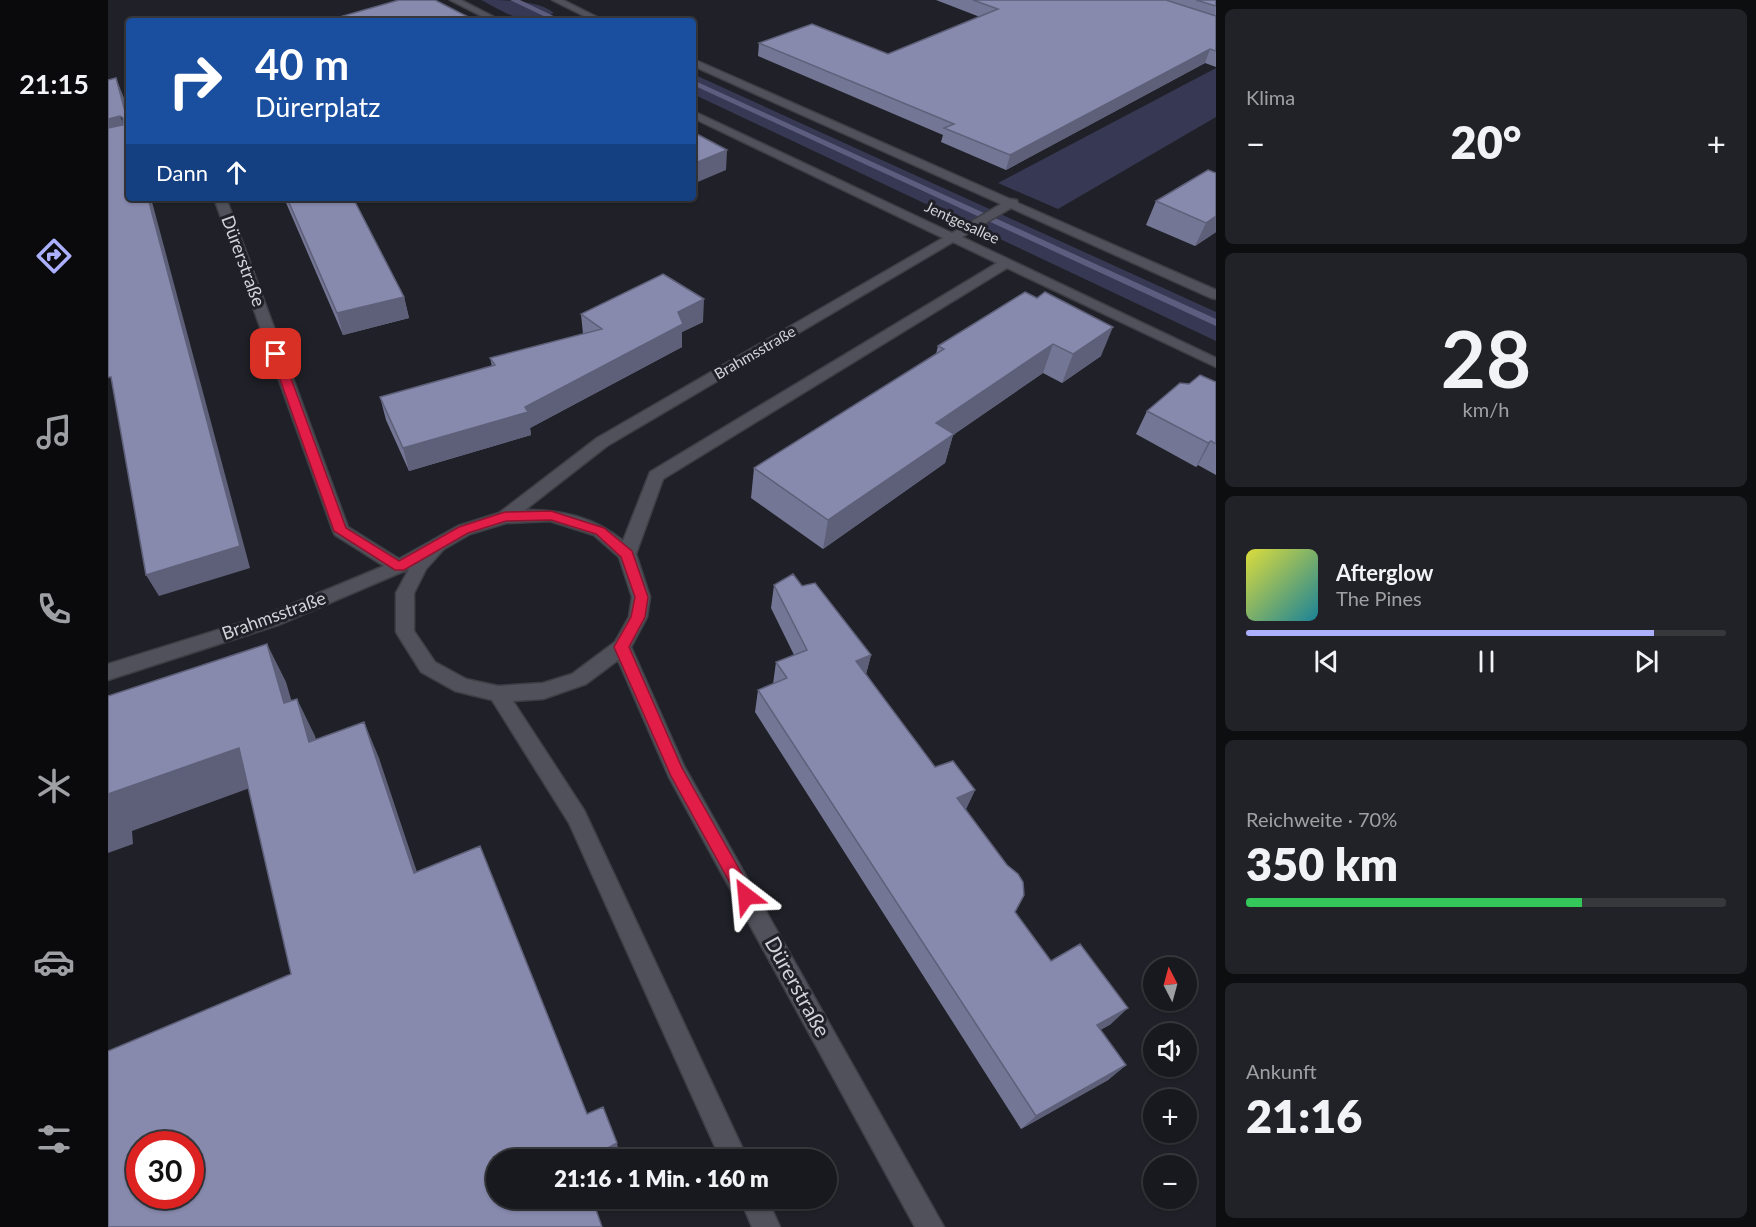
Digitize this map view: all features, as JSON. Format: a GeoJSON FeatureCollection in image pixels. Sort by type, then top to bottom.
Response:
{"type":"FeatureCollection","features":[{"type":"Feature","properties":{"kind":"street"},"geometry":{"type":"LineString","coordinates":[[454,0],[492,18]]}},
{"type":"Feature","properties":{"kind":"street"},"geometry":{"type":"LineString","coordinates":[[556,0],[594,18]]}},
{"type":"Feature","properties":{"kind":"street"},"geometry":{"type":"LineString","coordinates":[[696,63],[1216,294]]}},
{"type":"Feature","properties":{"kind":"street","name":"Jentgesallee"},"geometry":{"type":"LineString","coordinates":[[696,115],[1216,363]]}},
{"type":"Feature","properties":{"kind":"street","name":"Dürerstraße"},"geometry":{"type":"LineString","coordinates":[[221,201],[341,531],[399,567]]}},
{"type":"Feature","properties":{"kind":"street","name":"Brahmsstraße"},"geometry":{"type":"LineString","coordinates":[[505,517],[602,442],[1013,202]]}},
{"type":"Feature","properties":{"kind":"street"},"geometry":{"type":"LineString","coordinates":[[627,554],[656,476],[1008,262]]}},
{"type":"Feature","properties":{"kind":"street"},"geometry":{"type":"LineString","coordinates":[[551,515],[600,531],[627,554],[641,597],[638,617],[621,647],[579,679],[543,691],[498,694],[462,686],[428,667],[405,632],[405,593],[420,565],[435,548],[464,530],[505,517],[551,515]]}},
{"type":"Feature","properties":{"kind":"street","name":"Brahmsstraße"},"geometry":{"type":"LineString","coordinates":[[108,672],[272,620],[399,567],[435,548]]}},
{"type":"Feature","properties":{"kind":"street","name":"Dürerstraße"},"geometry":{"type":"LineString","coordinates":[[621,647],[676,771],[930,1227]]}},
{"type":"Feature","properties":{"kind":"street"},"geometry":{"type":"LineString","coordinates":[[498,694],[577,817],[730,1149]]}},
{"type":"Feature","properties":{"kind":"street"},"geometry":{"type":"LineString","coordinates":[[758,1209],[766,1227]]}},
{"type":"Feature","properties":{"kind":"shaded area"},"geometry":{"type":"Polygon","coordinates":[[[481,0],[530,3],[554,13],[538,18],[520,18],[481,0]]]}},
{"type":"Feature","properties":{"kind":"shaded area"},"geometry":{"type":"Polygon","coordinates":[[[1216,68],[1216,117],[1058,209],[998,183],[1216,68]]]}},
{"type":"Feature","properties":{"kind":"shaded area"},"geometry":{"type":"Polygon","coordinates":[[[696,75],[1216,312],[1216,341],[696,95],[696,75]]]}},
{"type":"Feature","properties":{"kind":"building"},"geometry":{"type":"Polygon","coordinates":[[[399,0],[435,0],[470,18],[336,18],[399,0]]]}},
{"type":"Feature","properties":{"kind":"building"},"geometry":{"type":"Polygon","coordinates":[[[973,0],[1166,0],[1216,16],[1216,51],[1210,49],[1010,155],[944,128],[954,124],[759,43],[812,24],[888,54],[998,9],[973,0]]]}},
{"type":"Feature","properties":{"kind":"building"},"geometry":{"type":"Polygon","coordinates":[[[1196,0],[1216,0],[1216,6],[1196,0]]]}},
{"type":"Feature","properties":{"kind":"building"},"geometry":{"type":"Polygon","coordinates":[[[116,78],[126,115],[126,201],[149,201],[240,546],[146,575],[111,377],[108,377],[108,128],[123,125],[123,118],[120,116],[108,119],[108,80],[116,78]]]}},
{"type":"Feature","properties":{"kind":"building"},"geometry":{"type":"Polygon","coordinates":[[[696,134],[727,150],[696,163],[696,134]]]}},
{"type":"Feature","properties":{"kind":"building"},"geometry":{"type":"Polygon","coordinates":[[[1208,170],[1216,173],[1216,216],[1206,223],[1156,201],[1208,170]]]}},
{"type":"Feature","properties":{"kind":"building"},"geometry":{"type":"Polygon","coordinates":[[[288,201],[355,201],[404,297],[337,313],[288,201]]]}},
{"type":"Feature","properties":{"kind":"building"},"geometry":{"type":"Polygon","coordinates":[[[663,274],[704,299],[678,312],[683,324],[525,407],[528,412],[403,448],[380,397],[495,365],[490,358],[602,329],[581,314],[663,274]]]}},
{"type":"Feature","properties":{"kind":"building"},"geometry":{"type":"Polygon","coordinates":[[[1025,292],[1037,298],[1045,292],[1113,327],[1073,354],[1053,344],[936,423],[954,434],[828,520],[754,468],[944,349],[938,346],[1025,292]]]}},
{"type":"Feature","properties":{"kind":"building"},"geometry":{"type":"Polygon","coordinates":[[[1200,375],[1216,382],[1216,444],[1211,441],[1208,443],[1147,411],[1180,383],[1189,384],[1200,375]]]}},
{"type":"Feature","properties":{"kind":"building"},"geometry":{"type":"Polygon","coordinates":[[[793,574],[802,586],[815,583],[871,655],[856,661],[935,767],[953,761],[975,790],[957,798],[1007,865],[1018,874],[1023,882],[1024,895],[1015,912],[1051,961],[1080,944],[1128,1008],[1097,1025],[1126,1065],[1036,1116],[758,690],[787,678],[776,662],[807,650],[774,585],[793,574]]]}},
{"type":"Feature","properties":{"kind":"building"},"geometry":{"type":"Polygon","coordinates":[[[267,644],[284,703],[297,699],[309,742],[364,722],[414,873],[480,846],[587,1114],[603,1107],[617,1143],[606,1149],[486,1149],[486,1209],[596,1209],[602,1227],[108,1227],[108,1051],[291,974],[239,748],[108,794],[108,696],[267,644]]]}},
{"type":"Feature","properties":{"kind":"waterway"},"geometry":{"type":"LineString","coordinates":[[514,0],[553,18]]}},
{"type":"Feature","properties":{"kind":"waterway"},"geometry":{"type":"LineString","coordinates":[[696,83],[1216,323]]}},
{"type":"Feature","properties":{"kind":"route"},"geometry":{"type":"LineString","coordinates":[[276,354],[341,531],[399,567],[464,530],[505,517],[551,515],[600,531],[627,554],[641,597],[638,617],[621,647],[676,771],[746,896]]}}]}
